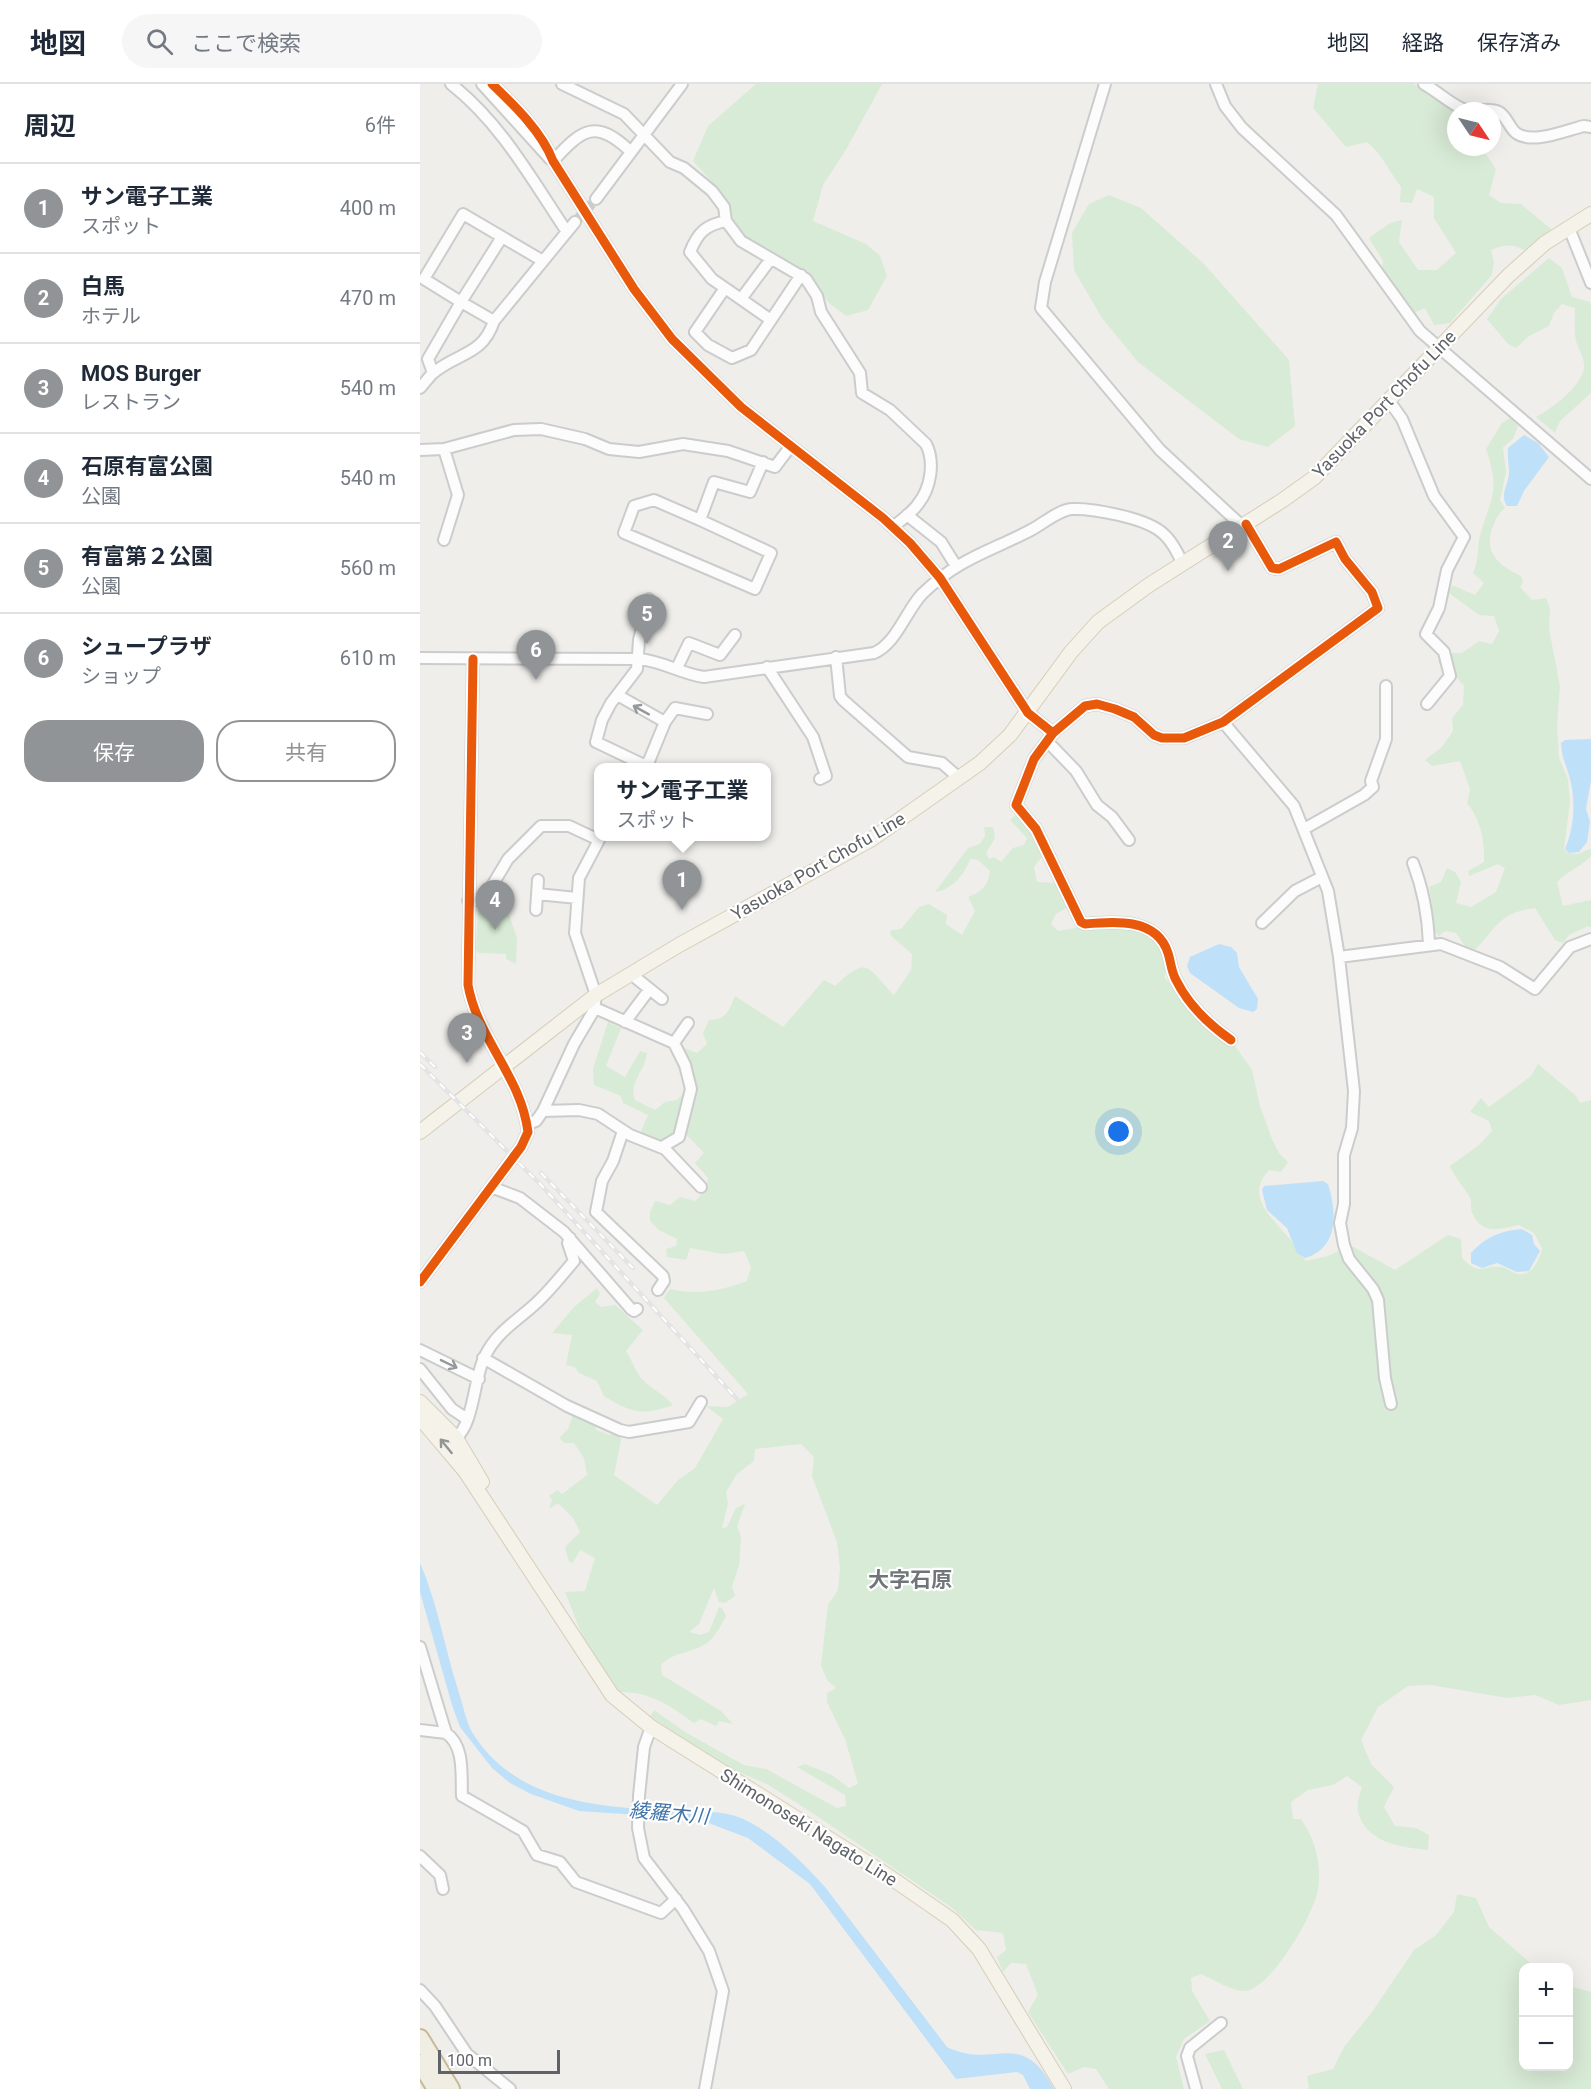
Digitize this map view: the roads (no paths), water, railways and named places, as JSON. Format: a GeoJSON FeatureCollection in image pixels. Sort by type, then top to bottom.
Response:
{"type":"FeatureCollection","features":[{"type":"Feature","properties":{"kind":"highway"},"geometry":{"type":"LineString","coordinates":[[420,2038],[451,2089]]}},
{"type":"Feature","properties":{"kind":"highway"},"geometry":{"type":"LineString","coordinates":[[420,2063],[436,2089]]}},
{"type":"Feature","properties":{"kind":"main road","name":"Yasuoka Port Chofu Line"},"geometry":{"type":"LineString","coordinates":[[420,1132],[631,974],[872,839],[980,764],[1028,713],[1087,633],[1115,608],[1315,477],[1390,402],[1508,276],[1545,243],[1591,214]]}},
{"type":"Feature","properties":{"kind":"main road","name":"Shimonoseki Nagato Line"},"geometry":{"type":"LineString","coordinates":[[420,1402],[456,1438],[537,1581]]}},
{"type":"Feature","properties":{"kind":"main road","name":"Shimonoseki Nagato Line"},"geometry":{"type":"LineString","coordinates":[[420,1418],[465,1471],[612,1695],[651,1727],[867,1863],[951,1920],[979,1950],[1064,2089]]}},
{"type":"Feature","properties":{"kind":"street"},"geometry":{"type":"LineString","coordinates":[[451,84],[475,103],[504,138],[567,232]]}},
{"type":"Feature","properties":{"kind":"street"},"geometry":{"type":"LineString","coordinates":[[492,84],[548,148],[553,161],[634,289],[662,327],[724,392],[893,527],[940,578],[1028,713],[1076,771],[1096,805],[1112,817],[1129,840]]}},
{"type":"Feature","properties":{"kind":"street"},"geometry":{"type":"LineString","coordinates":[[562,84],[624,114],[670,162],[684,168],[712,191],[724,207],[726,221],[741,241],[770,260],[801,275],[812,286],[820,312],[860,373],[862,393],[890,410],[926,444],[929,451],[931,472],[919,504],[893,527]]}},
{"type":"Feature","properties":{"kind":"street"},"geometry":{"type":"LineString","coordinates":[[596,199],[682,84]]}},
{"type":"Feature","properties":{"kind":"street"},"geometry":{"type":"LineString","coordinates":[[1105,84],[1045,282],[1041,308],[1160,450],[1244,525],[1272,568],[1279,569],[1336,542],[1345,559],[1372,592],[1378,608],[1223,722],[1172,740],[1154,735],[1134,717],[1097,704],[1085,706],[1074,713],[1050,737],[1029,767],[1016,805],[1036,829],[1071,907],[1085,924],[1138,924],[1159,937],[1168,953],[1177,982],[1199,1015],[1231,1040]]}},
{"type":"Feature","properties":{"kind":"street"},"geometry":{"type":"LineString","coordinates":[[1216,84],[1225,106],[1242,128],[1336,215],[1420,331],[1591,479]]}},
{"type":"Feature","properties":{"kind":"street"},"geometry":{"type":"LineString","coordinates":[[1424,84],[1463,110],[1486,108],[1498,112],[1505,117],[1515,132],[1522,135],[1533,137],[1584,126],[1591,127]]}},
{"type":"Feature","properties":{"kind":"street"},"geometry":{"type":"LineString","coordinates":[[475,103],[482,88],[515,118],[539,150],[553,161]]}},
{"type":"Feature","properties":{"kind":"street"},"geometry":{"type":"LineString","coordinates":[[553,161],[572,141],[583,133],[593,130],[611,135],[631,152]]}},
{"type":"Feature","properties":{"kind":"street"},"geometry":{"type":"LineString","coordinates":[[494,321],[422,278],[463,214],[543,261]]}},
{"type":"Feature","properties":{"kind":"street"},"geometry":{"type":"LineString","coordinates":[[726,221],[710,224],[702,230],[690,252],[712,279],[771,320]]}},
{"type":"Feature","properties":{"kind":"street"},"geometry":{"type":"LineString","coordinates":[[420,388],[433,373],[481,345],[489,337],[494,321],[575,222]]}},
{"type":"Feature","properties":{"kind":"street"},"geometry":{"type":"LineString","coordinates":[[1569,228],[1591,283]]}},
{"type":"Feature","properties":{"kind":"street"},"geometry":{"type":"LineString","coordinates":[[433,373],[428,359],[502,237]]}},
{"type":"Feature","properties":{"kind":"street"},"geometry":{"type":"LineString","coordinates":[[741,299],[770,260]]}},
{"type":"Feature","properties":{"kind":"street"},"geometry":{"type":"LineString","coordinates":[[725,288],[695,332],[708,345],[732,358],[737,358],[752,350],[801,275]]}},
{"type":"Feature","properties":{"kind":"street"},"geometry":{"type":"LineString","coordinates":[[1390,402],[1402,419],[1434,496],[1464,537],[1447,570],[1439,608],[1426,634],[1444,652],[1450,676],[1427,704]]}},
{"type":"Feature","properties":{"kind":"street"},"geometry":{"type":"LineString","coordinates":[[420,450],[444,449],[504,432],[541,429],[585,439],[609,449],[639,452],[683,444],[728,451],[775,467],[790,447]]}},
{"type":"Feature","properties":{"kind":"street"},"geometry":{"type":"LineString","coordinates":[[444,449],[458,495],[444,540]]}},
{"type":"Feature","properties":{"kind":"street"},"geometry":{"type":"LineString","coordinates":[[700,520],[714,482],[750,492],[763,462]]}},
{"type":"Feature","properties":{"kind":"street"},"geometry":{"type":"LineString","coordinates":[[654,500],[700,520],[771,552],[755,589],[624,533],[634,506],[654,500]]}},
{"type":"Feature","properties":{"kind":"street"},"geometry":{"type":"LineString","coordinates":[[420,658],[657,660],[704,676],[881,650],[921,596],[956,566],[970,556],[1026,533],[1071,509],[1134,519],[1153,527],[1169,540],[1183,564]]}},
{"type":"Feature","properties":{"kind":"street"},"geometry":{"type":"LineString","coordinates":[[907,514],[941,542],[956,566]]}},
{"type":"Feature","properties":{"kind":"street"},"geometry":{"type":"LineString","coordinates":[[640,763],[596,742],[602,720],[637,669],[639,640],[649,617],[650,599]]}},
{"type":"Feature","properties":{"kind":"street"},"geometry":{"type":"LineString","coordinates":[[677,668],[689,643],[720,655],[735,635]]}},
{"type":"Feature","properties":{"kind":"street"},"geometry":{"type":"LineString","coordinates":[[836,657],[840,696],[843,700],[908,757],[947,765],[959,778]]}},
{"type":"Feature","properties":{"kind":"street"},"geometry":{"type":"LineString","coordinates":[[420,1282],[525,1140],[527,1124],[506,1067],[486,1039],[472,1006],[468,986],[473,659]]}},
{"type":"Feature","properties":{"kind":"street"},"geometry":{"type":"LineString","coordinates":[[767,668],[813,737],[826,776],[820,779]]}},
{"type":"Feature","properties":{"kind":"street"},"geometry":{"type":"LineString","coordinates":[[1304,829],[1373,788],[1371,781],[1386,739],[1386,686]]}},
{"type":"Feature","properties":{"kind":"street"},"geometry":{"type":"LineString","coordinates":[[619,696],[665,722]]}},
{"type":"Feature","properties":{"kind":"street"},"geometry":{"type":"LineString","coordinates":[[646,763],[665,722],[675,708],[707,714]]}},
{"type":"Feature","properties":{"kind":"street"},"geometry":{"type":"LineString","coordinates":[[1223,722],[1294,806],[1328,891],[1340,957],[1354,1091],[1352,1128],[1344,1155],[1344,1204],[1340,1223],[1349,1259],[1373,1289],[1378,1300],[1385,1378],[1391,1404]]}},
{"type":"Feature","properties":{"kind":"street"},"geometry":{"type":"LineString","coordinates":[[468,900],[484,899],[508,859],[541,826],[569,826],[594,838]]}},
{"type":"Feature","properties":{"kind":"street"},"geometry":{"type":"LineString","coordinates":[[598,841],[579,878],[575,933],[595,1002],[625,1022],[674,1043],[685,1065],[691,1095],[679,1137],[662,1147]]}},
{"type":"Feature","properties":{"kind":"street"},"geometry":{"type":"LineString","coordinates":[[1413,863],[1419,888],[1428,908],[1429,944]]}},
{"type":"Feature","properties":{"kind":"street"},"geometry":{"type":"LineString","coordinates":[[1263,923],[1295,891],[1322,877]]}},
{"type":"Feature","properties":{"kind":"street"},"geometry":{"type":"LineString","coordinates":[[536,910],[538,880]]}},
{"type":"Feature","properties":{"kind":"street"},"geometry":{"type":"LineString","coordinates":[[537,894],[577,898]]}},
{"type":"Feature","properties":{"kind":"street"},"geometry":{"type":"LineString","coordinates":[[1340,957],[1429,944],[1451,948],[1500,967],[1535,989],[1570,947],[1591,939]]}},
{"type":"Feature","properties":{"kind":"street"},"geometry":{"type":"LineString","coordinates":[[631,974],[662,999]]}},
{"type":"Feature","properties":{"kind":"street"},"geometry":{"type":"LineString","coordinates":[[625,1022],[650,990]]}},
{"type":"Feature","properties":{"kind":"street"},"geometry":{"type":"LineString","coordinates":[[527,1124],[536,1121],[543,1111],[595,1002]]}},
{"type":"Feature","properties":{"kind":"street"},"geometry":{"type":"LineString","coordinates":[[674,1043],[688,1023]]}},
{"type":"Feature","properties":{"kind":"street"},"geometry":{"type":"LineString","coordinates":[[543,1111],[589,1111],[623,1131],[662,1147],[701,1187]]}},
{"type":"Feature","properties":{"kind":"street"},"geometry":{"type":"LineString","coordinates":[[623,1131],[613,1161],[602,1181],[596,1212],[663,1276],[664,1281],[658,1290]]}},
{"type":"Feature","properties":{"kind":"street"},"geometry":{"type":"LineString","coordinates":[[492,1187],[520,1198],[570,1238],[610,1287],[631,1309],[634,1311],[637,1309]]}},
{"type":"Feature","properties":{"kind":"street"},"geometry":{"type":"LineString","coordinates":[[456,1438],[460,1435],[467,1419],[483,1358],[501,1332],[534,1306],[574,1261],[568,1243],[570,1238]]}},
{"type":"Feature","properties":{"kind":"street"},"geometry":{"type":"LineString","coordinates":[[420,1350],[479,1378]]}},
{"type":"Feature","properties":{"kind":"street"},"geometry":{"type":"LineString","coordinates":[[483,1358],[567,1406],[629,1432],[689,1422],[702,1402]]}},
{"type":"Feature","properties":{"kind":"street"},"geometry":{"type":"LineString","coordinates":[[420,1369],[452,1409],[467,1419]]}},
{"type":"Feature","properties":{"kind":"street"},"geometry":{"type":"LineString","coordinates":[[420,1647],[446,1733]]}},
{"type":"Feature","properties":{"kind":"street"},"geometry":{"type":"LineString","coordinates":[[651,1727],[644,1748],[639,1796],[638,1827],[644,1858],[676,1899],[710,1951],[723,1991],[705,2089]]}},
{"type":"Feature","properties":{"kind":"street"},"geometry":{"type":"LineString","coordinates":[[420,1730],[446,1733],[452,1737],[460,1754],[462,1796],[523,1831],[537,1855],[560,1862],[576,1882],[661,1913],[676,1899]]}},
{"type":"Feature","properties":{"kind":"street"},"geometry":{"type":"LineString","coordinates":[[420,1856],[440,1875],[443,1889]]}},
{"type":"Feature","properties":{"kind":"street"},"geometry":{"type":"LineString","coordinates":[[420,1990],[435,2006],[467,2054],[510,2089]]}},
{"type":"Feature","properties":{"kind":"street"},"geometry":{"type":"LineString","coordinates":[[1196,2089],[1187,2056],[1190,2048],[1221,2023]]}},
{"type":"Feature","properties":{"kind":"water"},"geometry":{"type":"Polygon","coordinates":[[[1524,435],[1538,443],[1549,457],[1524,491],[1517,506],[1507,506],[1504,493],[1509,477],[1508,448],[1524,435]]]}},
{"type":"Feature","properties":{"kind":"water"},"geometry":{"type":"Polygon","coordinates":[[[1591,739],[1591,780],[1586,809],[1590,822],[1587,842],[1579,852],[1569,853],[1565,849],[1572,824],[1573,797],[1561,743],[1565,740],[1591,739]]]}},
{"type":"Feature","properties":{"kind":"water"},"geometry":{"type":"Polygon","coordinates":[[[1219,944],[1231,947],[1237,953],[1239,967],[1258,999],[1257,1009],[1253,1012],[1239,1008],[1190,973],[1187,966],[1190,957],[1219,944]]]}},
{"type":"Feature","properties":{"kind":"water"},"geometry":{"type":"Polygon","coordinates":[[[1323,1181],[1328,1184],[1331,1195],[1333,1228],[1324,1246],[1305,1258],[1297,1253],[1287,1228],[1267,1210],[1262,1190],[1264,1186],[1323,1181]]]}},
{"type":"Feature","properties":{"kind":"water"},"geometry":{"type":"Polygon","coordinates":[[[1522,1229],[1532,1235],[1534,1244],[1540,1251],[1529,1271],[1517,1272],[1497,1263],[1482,1268],[1471,1263],[1471,1253],[1488,1239],[1500,1233],[1522,1229]]]}},
{"type":"Feature","properties":{"kind":"water","name":"綾羅木川"},"geometry":{"type":"Polygon","coordinates":[[[420,1563],[432,1595],[470,1728],[491,1756],[513,1775],[537,1788],[592,1803],[734,1815],[753,1824],[786,1848],[825,1887],[947,2047],[964,2053],[980,2055],[1018,2054],[1030,2059],[1042,2070],[1054,2089],[1030,2089],[1023,2075],[1017,2072],[956,2079],[810,1884],[748,1838],[698,1819],[579,1811],[531,1794],[510,1783],[492,1768],[460,1727],[420,1592],[420,1563]]]}},
{"type":"Feature","properties":{"kind":"tunnel"},"geometry":{"type":"LineString","coordinates":[[575,222],[596,199]]}},
{"type":"Feature","properties":{"kind":"railway"},"geometry":{"type":"LineString","coordinates":[[420,1052],[435,1067]]}},
{"type":"Feature","properties":{"kind":"railway"},"geometry":{"type":"LineString","coordinates":[[420,1064],[542,1186],[737,1399]]}},
{"type":"Feature","properties":{"kind":"railway"},"geometry":{"type":"LineString","coordinates":[[541,1173],[633,1268]]}},
{"type":"Feature","properties":{"kind":"place","name":"白馬"},"geometry":{"type":"Point","coordinates":[1228,571]}},
{"type":"Feature","properties":{"kind":"place","name":"有富第２公園"},"geometry":{"type":"Point","coordinates":[647,644]}},
{"type":"Feature","properties":{"kind":"place","name":"シュープラザ"},"geometry":{"type":"Point","coordinates":[536,680]}},
{"type":"Feature","properties":{"kind":"place","name":"サン電子工業"},"geometry":{"type":"Point","coordinates":[682,910]}},
{"type":"Feature","properties":{"kind":"place","name":"石原有富公園"},"geometry":{"type":"Point","coordinates":[495,930]}},
{"type":"Feature","properties":{"kind":"place","name":"MOS Burger"},"geometry":{"type":"Point","coordinates":[467,1063]}},
{"type":"Feature","properties":{"kind":"district","name":"大字石原"},"geometry":{"type":"Point","coordinates":[910,1580]}}]}
